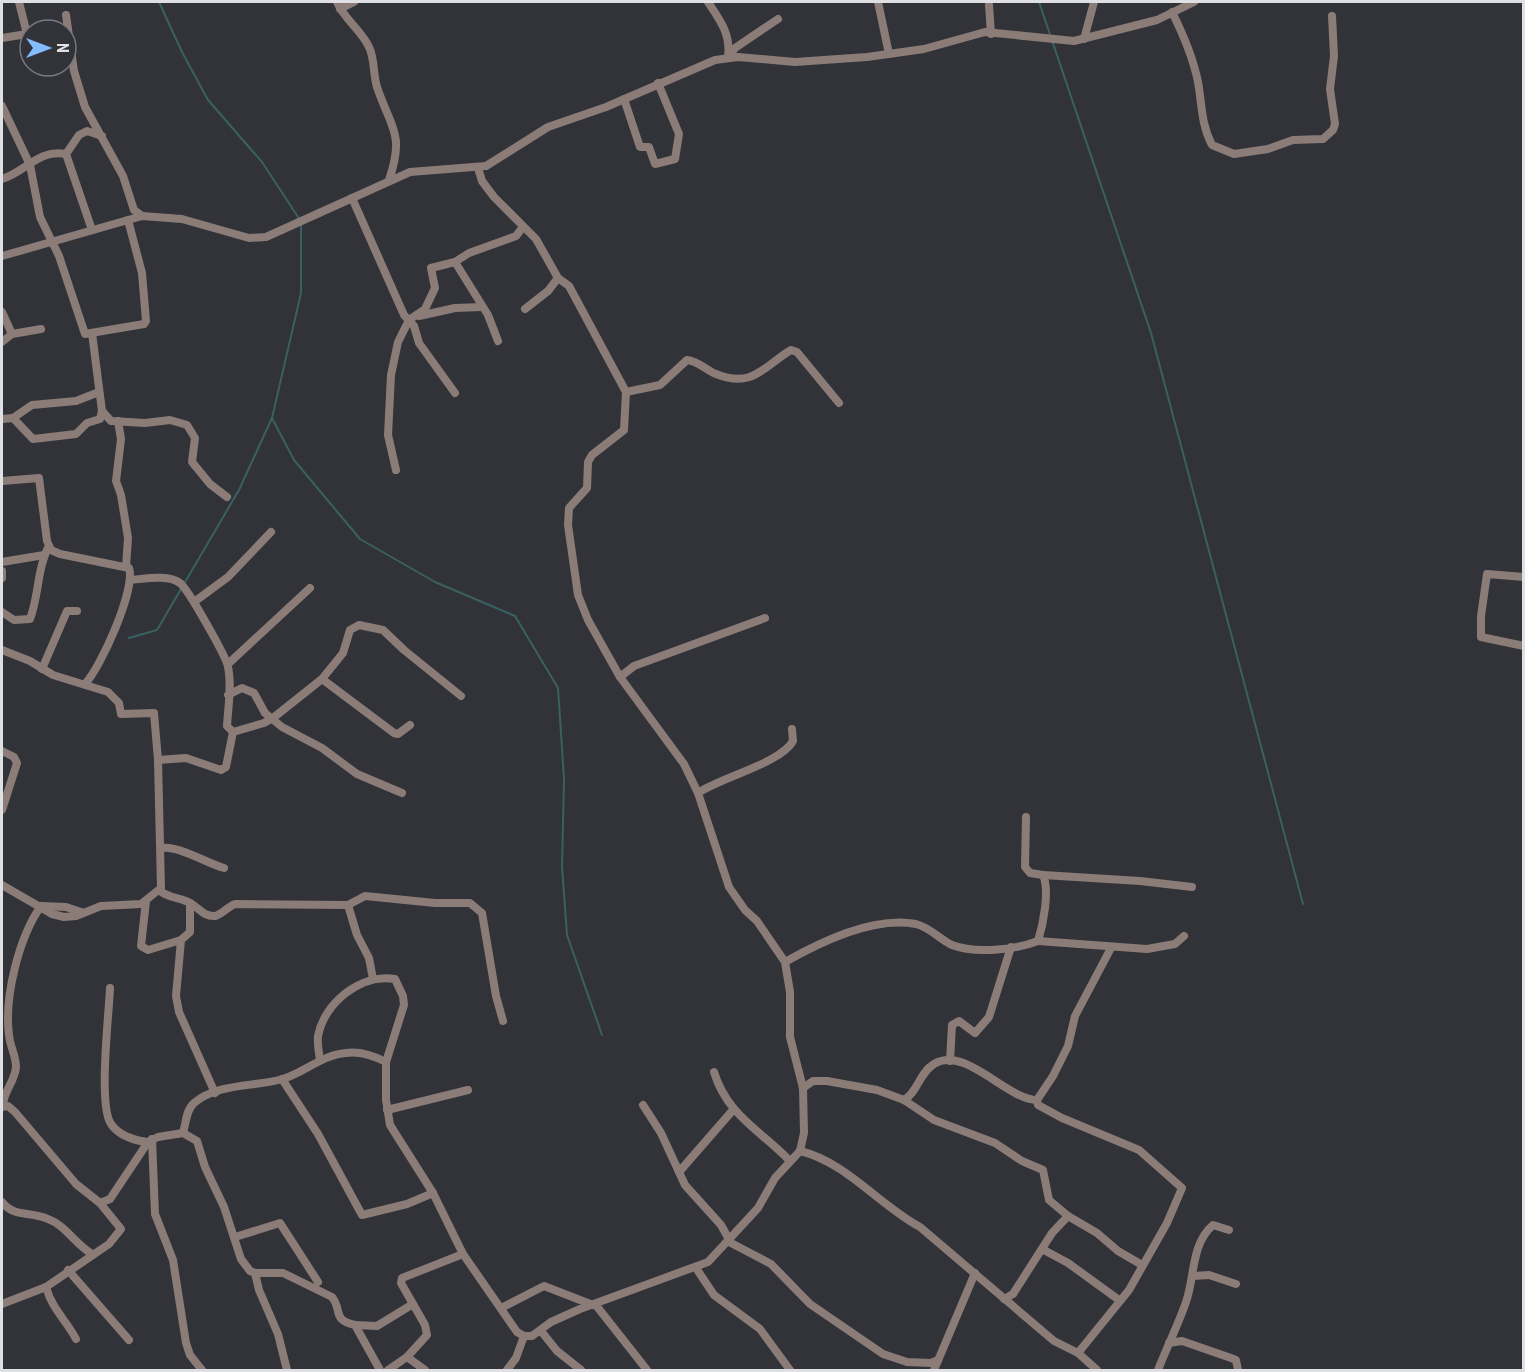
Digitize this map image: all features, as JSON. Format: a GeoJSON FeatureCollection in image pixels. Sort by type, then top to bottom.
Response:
{"type":"FeatureCollection","features":[{"type":"Feature","properties":{"kind":"street"},"geometry":{"type":"LineString","coordinates":[[2,38],[27,34],[19,2]]}},
{"type":"Feature","properties":{"kind":"street"},"geometry":{"type":"LineString","coordinates":[[354,2],[339,5],[370,50],[378,89],[393,121],[398,143],[397,158],[389,180]]}},
{"type":"Feature","properties":{"kind":"street"},"geometry":{"type":"LineString","coordinates":[[708,2],[727,33],[730,44],[728,58]]}},
{"type":"Feature","properties":{"kind":"street"},"geometry":{"type":"LineString","coordinates":[[878,2],[889,54]]}},
{"type":"Feature","properties":{"kind":"street"},"geometry":{"type":"LineString","coordinates":[[1084,39],[1094,2]]}},
{"type":"Feature","properties":{"kind":"street"},"geometry":{"type":"LineString","coordinates":[[2,256],[142,216],[182,219],[258,239],[389,180],[429,169],[478,168],[494,162],[548,127],[624,99],[694,67],[728,58],[795,62],[889,54],[924,49],[985,33],[1046,40],[1084,39],[1156,20],[1194,2]]}},
{"type":"Feature","properties":{"kind":"street"},"geometry":{"type":"LineString","coordinates":[[989,5],[991,34]]}},
{"type":"Feature","properties":{"kind":"street"},"geometry":{"type":"LineString","coordinates":[[1172,12],[1185,39],[1198,81],[1203,128],[1212,145],[1234,154],[1268,149],[1293,140],[1323,139],[1333,130],[1335,124],[1330,89],[1334,56],[1332,16]]}},
{"type":"Feature","properties":{"kind":"street"},"geometry":{"type":"LineString","coordinates":[[66,15],[74,71],[85,107],[123,176],[134,210],[142,216]]}},
{"type":"Feature","properties":{"kind":"street"},"geometry":{"type":"LineString","coordinates":[[728,58],[735,48],[778,19]]}},
{"type":"Feature","properties":{"kind":"street"},"geometry":{"type":"LineString","coordinates":[[624,99],[640,147],[649,147],[655,164],[675,159],[679,134],[658,83]]}},
{"type":"Feature","properties":{"kind":"street"},"geometry":{"type":"LineString","coordinates":[[2,106],[30,165],[40,218],[52,241],[77,308],[81,330],[85,334],[144,324],[146,321],[142,273],[128,220]]}},
{"type":"Feature","properties":{"kind":"street"},"geometry":{"type":"LineString","coordinates":[[66,154],[79,135],[87,131],[103,137]]}},
{"type":"Feature","properties":{"kind":"street"},"geometry":{"type":"LineString","coordinates":[[2,179],[30,165],[38,156],[66,154]]}},
{"type":"Feature","properties":{"kind":"street"},"geometry":{"type":"LineString","coordinates":[[66,154],[92,230]]}},
{"type":"Feature","properties":{"kind":"street"},"geometry":{"type":"LineString","coordinates":[[320,1060],[317,1039],[321,1023],[331,1007],[346,993],[373,979],[395,980],[403,996],[404,1005],[386,1062],[387,1110],[390,1125],[433,1192],[463,1254],[517,1332],[524,1336],[532,1336],[551,1322],[594,1305],[696,1268],[714,1257],[758,1208],[775,1178],[789,1160],[800,1151],[804,1133],[803,1088],[790,1037],[790,992],[785,962],[758,921],[745,910],[729,887],[698,793],[684,764],[620,677],[588,620],[578,595],[567,514],[569,508],[587,488],[588,462],[592,455],[624,430],[626,392],[569,286],[558,278],[536,239],[494,197],[482,181],[478,168]]}},
{"type":"Feature","properties":{"kind":"street"},"geometry":{"type":"LineString","coordinates":[[352,198],[381,266],[412,318],[419,343],[456,393]]}},
{"type":"Feature","properties":{"kind":"street"},"geometry":{"type":"LineString","coordinates":[[396,470],[388,435],[387,403],[398,342],[412,318],[428,305],[435,288],[431,268],[455,262],[469,253],[516,236],[523,227]]}},
{"type":"Feature","properties":{"kind":"street"},"geometry":{"type":"LineString","coordinates":[[455,262],[483,306],[498,341]]}},
{"type":"Feature","properties":{"kind":"street"},"geometry":{"type":"LineString","coordinates":[[525,309],[548,291],[558,278]]}},
{"type":"Feature","properties":{"kind":"street"},"geometry":{"type":"LineString","coordinates":[[412,318],[455,308],[483,306]]}},
{"type":"Feature","properties":{"kind":"street"},"geometry":{"type":"LineString","coordinates":[[2,312],[12,334]]}},
{"type":"Feature","properties":{"kind":"street"},"geometry":{"type":"LineString","coordinates":[[2,342],[12,334],[40,329]]}},
{"type":"Feature","properties":{"kind":"street"},"geometry":{"type":"LineString","coordinates":[[13,418],[33,439],[76,434],[87,423],[100,419],[102,411],[92,333]]}},
{"type":"Feature","properties":{"kind":"street"},"geometry":{"type":"LineString","coordinates":[[626,392],[660,385],[687,360],[719,376],[751,378],[761,374],[791,350],[798,352],[839,404]]}},
{"type":"Feature","properties":{"kind":"street"},"geometry":{"type":"LineString","coordinates":[[2,419],[13,418],[32,405],[75,401],[99,392]]}},
{"type":"Feature","properties":{"kind":"street"},"geometry":{"type":"LineString","coordinates":[[102,411],[111,421],[145,423],[170,420],[188,425],[195,438],[192,462],[210,484],[227,497]]}},
{"type":"Feature","properties":{"kind":"street"},"geometry":{"type":"LineString","coordinates":[[118,421],[122,439],[116,481],[122,495],[128,538],[126,567]]}},
{"type":"Feature","properties":{"kind":"street"},"geometry":{"type":"LineString","coordinates":[[2,481],[39,478],[48,546],[44,555],[37,601],[30,619],[14,620],[2,612]]}},
{"type":"Feature","properties":{"kind":"street"},"geometry":{"type":"LineString","coordinates":[[194,602],[228,577],[271,532]]}},
{"type":"Feature","properties":{"kind":"street"},"geometry":{"type":"LineString","coordinates":[[48,546],[60,554],[126,567],[130,571],[130,580],[115,632],[85,684]]}},
{"type":"Feature","properties":{"kind":"street"},"geometry":{"type":"LineString","coordinates":[[2,562],[44,555]]}},
{"type":"Feature","properties":{"kind":"street"},"geometry":{"type":"LineString","coordinates":[[2,571],[2,578]]}},
{"type":"Feature","properties":{"kind":"street"},"geometry":{"type":"LineString","coordinates":[[1524,577],[1487,574],[1481,616],[1481,637],[1524,646]]}},
{"type":"Feature","properties":{"kind":"street"},"geometry":{"type":"LineString","coordinates":[[130,580],[164,579],[180,583],[194,602],[228,664],[227,726],[233,732]]}},
{"type":"Feature","properties":{"kind":"street"},"geometry":{"type":"LineString","coordinates":[[228,664],[310,588]]}},
{"type":"Feature","properties":{"kind":"street"},"geometry":{"type":"LineString","coordinates":[[42,669],[67,611],[77,611]]}},
{"type":"Feature","properties":{"kind":"street"},"geometry":{"type":"LineString","coordinates":[[620,677],[634,666],[765,618]]}},
{"type":"Feature","properties":{"kind":"street"},"geometry":{"type":"LineString","coordinates":[[233,732],[273,718],[322,679],[343,652],[353,626],[378,627],[461,696]]}},
{"type":"Feature","properties":{"kind":"street"},"geometry":{"type":"LineString","coordinates":[[2,650],[81,685],[85,684],[108,692],[118,703],[121,714],[151,713],[155,715],[160,891]]}},
{"type":"Feature","properties":{"kind":"street"},"geometry":{"type":"LineString","coordinates":[[322,679],[394,733],[398,734],[410,725]]}},
{"type":"Feature","properties":{"kind":"street"},"geometry":{"type":"LineString","coordinates":[[228,695],[242,688],[254,693],[265,712],[282,727],[322,748],[357,774],[402,793]]}},
{"type":"Feature","properties":{"kind":"street"},"geometry":{"type":"LineString","coordinates":[[698,793],[725,778],[762,764],[784,752],[793,741],[792,729]]}},
{"type":"Feature","properties":{"kind":"street"},"geometry":{"type":"LineString","coordinates":[[158,760],[186,758],[221,770],[226,767],[233,732]]}},
{"type":"Feature","properties":{"kind":"street"},"geometry":{"type":"LineString","coordinates":[[2,751],[14,758],[17,763],[2,810]]}},
{"type":"Feature","properties":{"kind":"street"},"geometry":{"type":"LineString","coordinates":[[1026,817],[1025,867],[1030,873],[1192,887]]}},
{"type":"Feature","properties":{"kind":"street"},"geometry":{"type":"LineString","coordinates":[[160,848],[175,850],[224,868]]}},
{"type":"Feature","properties":{"kind":"street"},"geometry":{"type":"LineString","coordinates":[[1038,941],[1046,896],[1043,875]]}},
{"type":"Feature","properties":{"kind":"street"},"geometry":{"type":"LineString","coordinates":[[2,885],[52,914],[64,917],[76,916],[81,912],[101,906],[146,901],[160,891]]}},
{"type":"Feature","properties":{"kind":"street"},"geometry":{"type":"LineString","coordinates":[[160,891],[170,899],[190,903],[203,913],[213,916],[221,914],[234,903],[348,905],[365,896],[435,903],[470,903],[482,913],[496,996],[503,1021]]}},
{"type":"Feature","properties":{"kind":"street"},"geometry":{"type":"LineString","coordinates":[[146,901],[141,946],[148,950],[181,940],[190,932],[190,903]]}},
{"type":"Feature","properties":{"kind":"street"},"geometry":{"type":"LineString","coordinates":[[348,905],[357,935],[369,958],[373,979]]}},
{"type":"Feature","properties":{"kind":"street"},"geometry":{"type":"LineString","coordinates":[[2,1304],[46,1287],[109,1244],[121,1229],[100,1203],[76,1184],[15,1112],[2,1106],[4,1095],[16,1070],[9,1036],[10,988],[31,920],[40,906]]}},
{"type":"Feature","properties":{"kind":"street"},"geometry":{"type":"LineString","coordinates":[[785,962],[802,952],[856,929],[888,925],[914,924],[929,928],[951,944],[971,949],[1011,947],[1038,941],[1083,942],[1111,948],[1164,948],[1175,944],[1184,936]]}},
{"type":"Feature","properties":{"kind":"street"},"geometry":{"type":"LineString","coordinates":[[181,940],[176,996],[179,1012],[215,1093]]}},
{"type":"Feature","properties":{"kind":"street"},"geometry":{"type":"LineString","coordinates":[[950,1060],[952,1025],[959,1021],[975,1033],[983,1027],[989,1017],[1011,947]]}},
{"type":"Feature","properties":{"kind":"street"},"geometry":{"type":"LineString","coordinates":[[1036,1100],[1053,1076],[1068,1046],[1076,1016],[1111,948]]}},
{"type":"Feature","properties":{"kind":"street"},"geometry":{"type":"LineString","coordinates":[[110,988],[105,1063],[106,1108],[110,1124],[138,1141],[150,1141],[183,1133],[197,1141],[242,1259],[250,1271],[283,1273],[322,1291],[335,1300],[340,1318],[355,1326],[377,1326],[413,1304]]}},
{"type":"Feature","properties":{"kind":"street"},"geometry":{"type":"LineString","coordinates":[[183,1133],[189,1110],[194,1103],[215,1093],[282,1079],[311,1067],[320,1060],[348,1052],[386,1062]]}},
{"type":"Feature","properties":{"kind":"street"},"geometry":{"type":"LineString","coordinates":[[904,1100],[910,1097],[927,1070],[935,1063],[950,1060],[980,1072],[1024,1098],[1036,1100]]}},
{"type":"Feature","properties":{"kind":"street"},"geometry":{"type":"LineString","coordinates":[[714,1072],[718,1085],[733,1110],[789,1160]]}},
{"type":"Feature","properties":{"kind":"street"},"geometry":{"type":"LineString","coordinates":[[282,1079],[318,1134],[362,1215],[407,1204],[433,1192]]}},
{"type":"Feature","properties":{"kind":"street"},"geometry":{"type":"LineString","coordinates":[[803,1088],[813,1081],[826,1081],[877,1090],[904,1100],[934,1120],[995,1143],[1022,1161],[1043,1170],[1049,1200],[1068,1216],[1097,1233],[1118,1251],[1142,1265]]}},
{"type":"Feature","properties":{"kind":"street"},"geometry":{"type":"LineString","coordinates":[[387,1110],[468,1090]]}},
{"type":"Feature","properties":{"kind":"street"},"geometry":{"type":"LineString","coordinates":[[1036,1100],[1038,1105],[1062,1118],[1139,1150],[1182,1188],[1167,1223],[1129,1290],[1078,1353]]}},
{"type":"Feature","properties":{"kind":"street"},"geometry":{"type":"LineString","coordinates":[[643,1105],[661,1133],[685,1185],[708,1208],[729,1239],[741,1249],[771,1264],[810,1304],[883,1354],[907,1362],[931,1363],[938,1360]]}},
{"type":"Feature","properties":{"kind":"street"},"geometry":{"type":"LineString","coordinates":[[679,1172],[733,1110]]}},
{"type":"Feature","properties":{"kind":"street"},"geometry":{"type":"LineString","coordinates":[[100,1203],[110,1199],[150,1141]]}},
{"type":"Feature","properties":{"kind":"street"},"geometry":{"type":"LineString","coordinates":[[150,1141],[155,1214],[173,1260],[186,1343],[190,1355],[202,1371]]}},
{"type":"Feature","properties":{"kind":"street"},"geometry":{"type":"LineString","coordinates":[[800,1151],[836,1166],[895,1213],[920,1227],[1054,1341],[1078,1353],[1096,1371]]}},
{"type":"Feature","properties":{"kind":"street"},"geometry":{"type":"LineString","coordinates":[[2,1202],[11,1212],[36,1215],[54,1222],[92,1254]]}},
{"type":"Feature","properties":{"kind":"street"},"geometry":{"type":"LineString","coordinates":[[1004,1299],[1013,1294],[1042,1249],[1068,1216]]}},
{"type":"Feature","properties":{"kind":"street"},"geometry":{"type":"LineString","coordinates":[[235,1237],[280,1223],[318,1282]]}},
{"type":"Feature","properties":{"kind":"street"},"geometry":{"type":"LineString","coordinates":[[1158,1371],[1193,1276],[1196,1252],[1206,1231],[1213,1225],[1229,1230]]}},
{"type":"Feature","properties":{"kind":"street"},"geometry":{"type":"LineString","coordinates":[[1042,1249],[1068,1263],[1119,1300]]}},
{"type":"Feature","properties":{"kind":"street"},"geometry":{"type":"LineString","coordinates":[[388,1371],[407,1357],[427,1335],[425,1325],[401,1283],[402,1278],[463,1254]]}},
{"type":"Feature","properties":{"kind":"street"},"geometry":{"type":"LineString","coordinates":[[696,1268],[714,1295],[760,1329],[790,1371]]}},
{"type":"Feature","properties":{"kind":"street"},"geometry":{"type":"LineString","coordinates":[[68,1270],[129,1340]]}},
{"type":"Feature","properties":{"kind":"street"},"geometry":{"type":"LineString","coordinates":[[255,1273],[278,1334],[287,1371]]}},
{"type":"Feature","properties":{"kind":"street"},"geometry":{"type":"LineString","coordinates":[[934,1371],[975,1273]]}},
{"type":"Feature","properties":{"kind":"street"},"geometry":{"type":"LineString","coordinates":[[1193,1276],[1209,1275],[1236,1284]]}},
{"type":"Feature","properties":{"kind":"street"},"geometry":{"type":"LineString","coordinates":[[501,1308],[544,1286],[594,1305],[647,1371]]}},
{"type":"Feature","properties":{"kind":"street"},"geometry":{"type":"LineString","coordinates":[[46,1287],[55,1310],[76,1339]]}},
{"type":"Feature","properties":{"kind":"street"},"geometry":{"type":"LineString","coordinates":[[355,1326],[380,1371]]}},
{"type":"Feature","properties":{"kind":"street"},"geometry":{"type":"LineString","coordinates":[[541,1331],[557,1351],[581,1371]]}},
{"type":"Feature","properties":{"kind":"street"},"geometry":{"type":"LineString","coordinates":[[507,1371],[516,1358],[524,1336]]}},
{"type":"Feature","properties":{"kind":"street"},"geometry":{"type":"LineString","coordinates":[[1169,1343],[1182,1341],[1236,1360],[1238,1371]]}},
{"type":"Feature","properties":{"kind":"street"},"geometry":{"type":"LineString","coordinates":[[407,1357],[425,1371]]}},
{"type":"Feature","properties":{"kind":"waterway"},"geometry":{"type":"LineString","coordinates":[[159,2],[208,100],[262,162],[300,220]]}},
{"type":"Feature","properties":{"kind":"waterway"},"geometry":{"type":"LineString","coordinates":[[1039,2],[1151,333],[1303,904]]}},
{"type":"Feature","properties":{"kind":"waterway"},"geometry":{"type":"LineString","coordinates":[[301,225],[301,293],[272,418],[294,460],[360,539],[435,582],[515,616],[558,688],[564,779],[562,867],[567,935],[602,1035]]}},
{"type":"Feature","properties":{"kind":"waterway"},"geometry":{"type":"LineString","coordinates":[[129,638],[157,630],[239,490],[272,418]]}}]}
